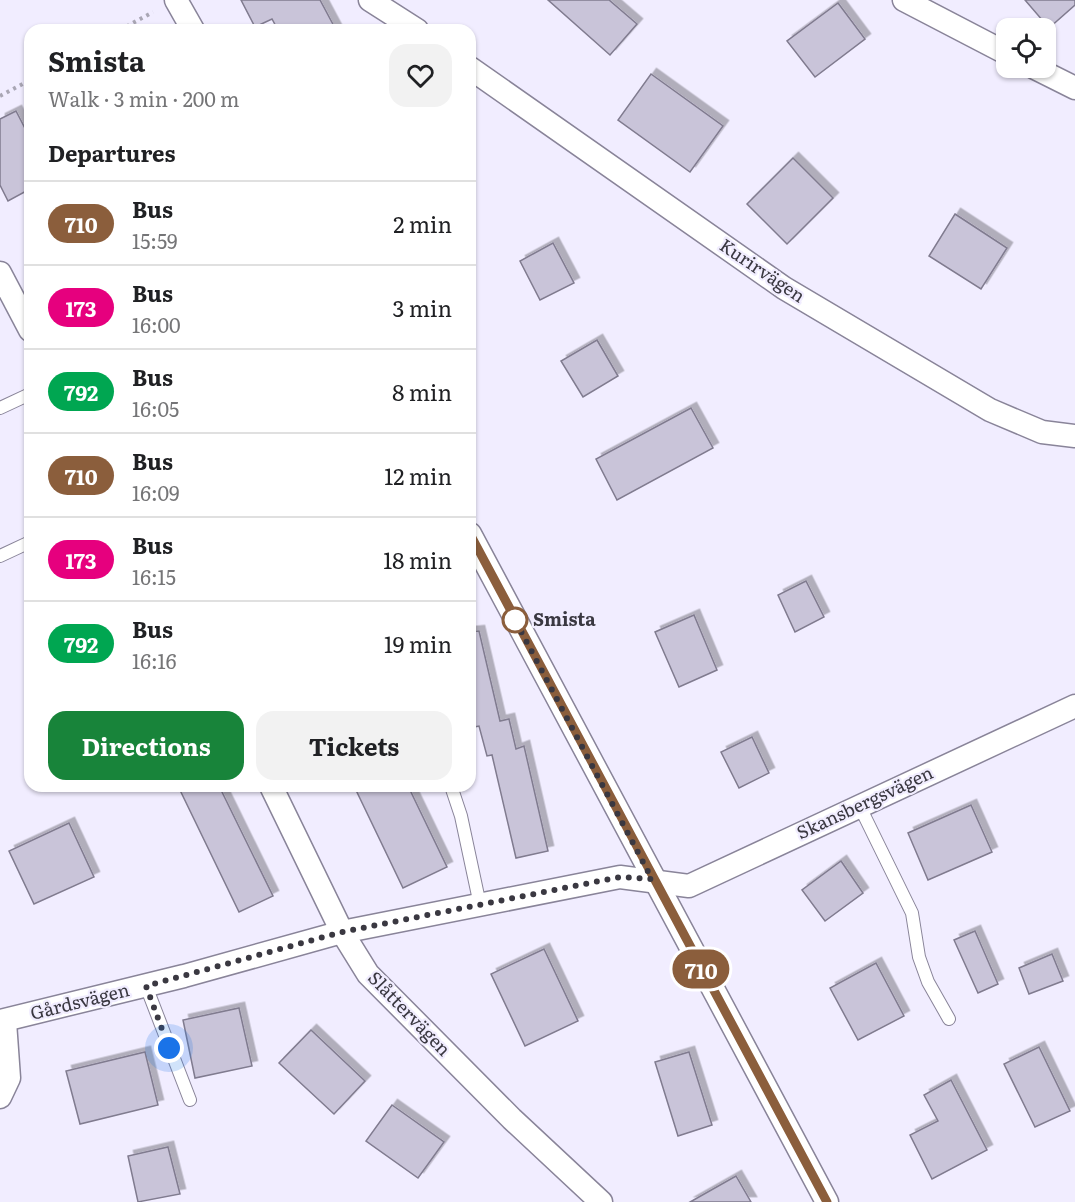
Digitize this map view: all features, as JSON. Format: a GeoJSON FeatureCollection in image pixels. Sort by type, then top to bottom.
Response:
{"type":"FeatureCollection","features":[{"type":"Feature","properties":{"kind":"street"},"geometry":{"type":"LineString","coordinates":[[370,0],[408,24]]}},
{"type":"Feature","properties":{"kind":"street"},"geometry":{"type":"LineString","coordinates":[[904,0],[996,48]]}},
{"type":"Feature","properties":{"kind":"street"},"geometry":{"type":"LineString","coordinates":[[166,5],[187,24]]}},
{"type":"Feature","properties":{"kind":"street","name":"Kurirvägen"},"geometry":{"type":"LineString","coordinates":[[476,72],[784,288],[990,410],[1042,432],[1075,436]]}},
{"type":"Feature","properties":{"kind":"street"},"geometry":{"type":"LineString","coordinates":[[1055,78],[1075,88]]}},
{"type":"Feature","properties":{"kind":"street"},"geometry":{"type":"LineString","coordinates":[[0,273],[24,319]]}},
{"type":"Feature","properties":{"kind":"street"},"geometry":{"type":"LineString","coordinates":[[476,545],[652,879],[827,1202]]}},
{"type":"Feature","properties":{"kind":"street","name":"Skansbergsvägen"},"geometry":{"type":"LineString","coordinates":[[652,879],[688,886],[1075,706]]}},
{"type":"Feature","properties":{"kind":"street","name":"Slåttervägen"},"geometry":{"type":"LineString","coordinates":[[274,792],[342,932],[368,974],[512,1119],[601,1202]]}},
{"type":"Feature","properties":{"kind":"street","name":"Gårdsvägen"},"geometry":{"type":"LineString","coordinates":[[3,1022],[146,986],[342,932],[620,877],[652,879]]}},
{"type":"Feature","properties":{"kind":"street"},"geometry":{"type":"LineString","coordinates":[[0,1097],[9,1078],[3,1022]]}},
{"type":"Feature","properties":{"kind":"lane"},"geometry":{"type":"LineString","coordinates":[[0,408],[24,397]]}},
{"type":"Feature","properties":{"kind":"lane"},"geometry":{"type":"LineString","coordinates":[[0,556],[24,545]]}},
{"type":"Feature","properties":{"kind":"lane"},"geometry":{"type":"LineString","coordinates":[[454,792],[480,905]]}},
{"type":"Feature","properties":{"kind":"lane"},"geometry":{"type":"LineString","coordinates":[[860,805],[912,913],[919,957],[928,982],[949,1019]]}},
{"type":"Feature","properties":{"kind":"lane"},"geometry":{"type":"LineString","coordinates":[[146,986],[190,1100]]}},
{"type":"Feature","properties":{"kind":"path"},"geometry":{"type":"LineString","coordinates":[[131,24],[166,5]]}},
{"type":"Feature","properties":{"kind":"path"},"geometry":{"type":"LineString","coordinates":[[0,96],[24,83]]}},
{"type":"Feature","properties":{"kind":"building"},"geometry":{"type":"Polygon","coordinates":[[[241,0],[320,0],[333,24],[275,24],[272,19],[261,24],[253,24],[241,0]]]}},
{"type":"Feature","properties":{"kind":"building"},"geometry":{"type":"Polygon","coordinates":[[[548,0],[609,0],[637,24],[610,55],[548,0]]]}},
{"type":"Feature","properties":{"kind":"building"},"geometry":{"type":"Polygon","coordinates":[[[1025,0],[1075,0],[1075,5],[1056,22],[1056,18],[1040,18],[1025,0]]]}},
{"type":"Feature","properties":{"kind":"building"},"geometry":{"type":"Polygon","coordinates":[[[838,3],[865,39],[815,77],[787,41],[838,3]]]}},
{"type":"Feature","properties":{"kind":"building"},"geometry":{"type":"Polygon","coordinates":[[[651,74],[723,126],[690,172],[618,120],[651,74]]]}},
{"type":"Feature","properties":{"kind":"building"},"geometry":{"type":"Polygon","coordinates":[[[16,111],[24,126],[24,192],[8,201],[0,185],[0,119],[16,111]]]}},
{"type":"Feature","properties":{"kind":"building"},"geometry":{"type":"Polygon","coordinates":[[[793,158],[833,198],[787,244],[747,204],[793,158]]]}},
{"type":"Feature","properties":{"kind":"building"},"geometry":{"type":"Polygon","coordinates":[[[955,214],[1007,248],[981,289],[929,256],[955,214]]]}},
{"type":"Feature","properties":{"kind":"building"},"geometry":{"type":"Polygon","coordinates":[[[553,243],[574,283],[540,300],[520,261],[553,243]]]}},
{"type":"Feature","properties":{"kind":"building"},"geometry":{"type":"Polygon","coordinates":[[[597,340],[618,376],[583,397],[561,361],[597,340]]]}},
{"type":"Feature","properties":{"kind":"building"},"geometry":{"type":"Polygon","coordinates":[[[691,408],[713,448],[617,500],[596,459],[691,408]]]}},
{"type":"Feature","properties":{"kind":"building"},"geometry":{"type":"Polygon","coordinates":[[[806,581],[824,617],[795,632],[778,595],[806,581]]]}},
{"type":"Feature","properties":{"kind":"building"},"geometry":{"type":"Polygon","coordinates":[[[694,615],[717,670],[679,687],[655,632],[694,615]]]}},
{"type":"Feature","properties":{"kind":"building"},"geometry":{"type":"Polygon","coordinates":[[[476,631],[479,631],[500,721],[509,719],[516,749],[524,746],[548,851],[516,858],[492,755],[487,756],[479,726],[476,727],[476,631]]]}},
{"type":"Feature","properties":{"kind":"building"},"geometry":{"type":"Polygon","coordinates":[[[752,737],[769,773],[739,788],[721,752],[752,737]]]}},
{"type":"Feature","properties":{"kind":"building"},"geometry":{"type":"Polygon","coordinates":[[[181,792],[222,792],[273,896],[239,912],[181,792]]]}},
{"type":"Feature","properties":{"kind":"building"},"geometry":{"type":"Polygon","coordinates":[[[357,792],[411,792],[447,867],[403,888],[357,792]]]}},
{"type":"Feature","properties":{"kind":"building"},"geometry":{"type":"Polygon","coordinates":[[[971,805],[992,852],[928,880],[908,833],[971,805]]]}},
{"type":"Feature","properties":{"kind":"building"},"geometry":{"type":"Polygon","coordinates":[[[69,823],[94,877],[34,904],[9,851],[69,823]]]}},
{"type":"Feature","properties":{"kind":"building"},"geometry":{"type":"Polygon","coordinates":[[[841,861],[863,893],[825,921],[802,890],[841,861]]]}},
{"type":"Feature","properties":{"kind":"building"},"geometry":{"type":"Polygon","coordinates":[[[975,931],[998,984],[978,993],[954,940],[975,931]]]}},
{"type":"Feature","properties":{"kind":"building"},"geometry":{"type":"Polygon","coordinates":[[[544,949],[578,1021],[525,1046],[491,974],[544,949]]]}},
{"type":"Feature","properties":{"kind":"building"},"geometry":{"type":"Polygon","coordinates":[[[1052,954],[1063,981],[1029,994],[1019,968],[1052,954]]]}},
{"type":"Feature","properties":{"kind":"building"},"geometry":{"type":"Polygon","coordinates":[[[876,963],[904,1016],[858,1040],[830,988],[876,963]]]}},
{"type":"Feature","properties":{"kind":"building"},"geometry":{"type":"Polygon","coordinates":[[[239,1008],[252,1066],[195,1078],[183,1020],[239,1008]]]}},
{"type":"Feature","properties":{"kind":"building"},"geometry":{"type":"Polygon","coordinates":[[[311,1030],[365,1081],[334,1114],[279,1063],[311,1030]]]}},
{"type":"Feature","properties":{"kind":"building"},"geometry":{"type":"Polygon","coordinates":[[[1039,1047],[1070,1111],[1035,1127],[1004,1064],[1039,1047]]]}},
{"type":"Feature","properties":{"kind":"building"},"geometry":{"type":"Polygon","coordinates":[[[145,1052],[158,1105],[80,1124],[66,1071],[145,1052]]]}},
{"type":"Feature","properties":{"kind":"building"},"geometry":{"type":"Polygon","coordinates":[[[689,1052],[712,1125],[678,1136],[655,1062],[689,1052]]]}},
{"type":"Feature","properties":{"kind":"building"},"geometry":{"type":"Polygon","coordinates":[[[951,1080],[987,1150],[932,1179],[910,1135],[938,1121],[924,1095],[951,1080]]]}},
{"type":"Feature","properties":{"kind":"building"},"geometry":{"type":"Polygon","coordinates":[[[392,1105],[444,1142],[418,1178],[366,1141],[392,1105]]]}},
{"type":"Feature","properties":{"kind":"building"},"geometry":{"type":"Polygon","coordinates":[[[168,1147],[180,1194],[138,1202],[128,1156],[168,1147]]]}},
{"type":"Feature","properties":{"kind":"building"},"geometry":{"type":"Polygon","coordinates":[[[736,1176],[751,1202],[690,1202],[736,1176]]]}},
{"type":"Feature","properties":{"kind":"bus line","name":"710"},"geometry":{"type":"LineString","coordinates":[[476,545],[641,859],[827,1202]]}},
{"type":"Feature","properties":{"kind":"place","name":"Smista"},"geometry":{"type":"Point","coordinates":[515,620]}},
{"type":"Feature","properties":{"kind":"route"},"geometry":{"type":"LineString","coordinates":[[169,1048],[146,986],[342,932],[620,877],[652,879],[515,620]]}}]}
